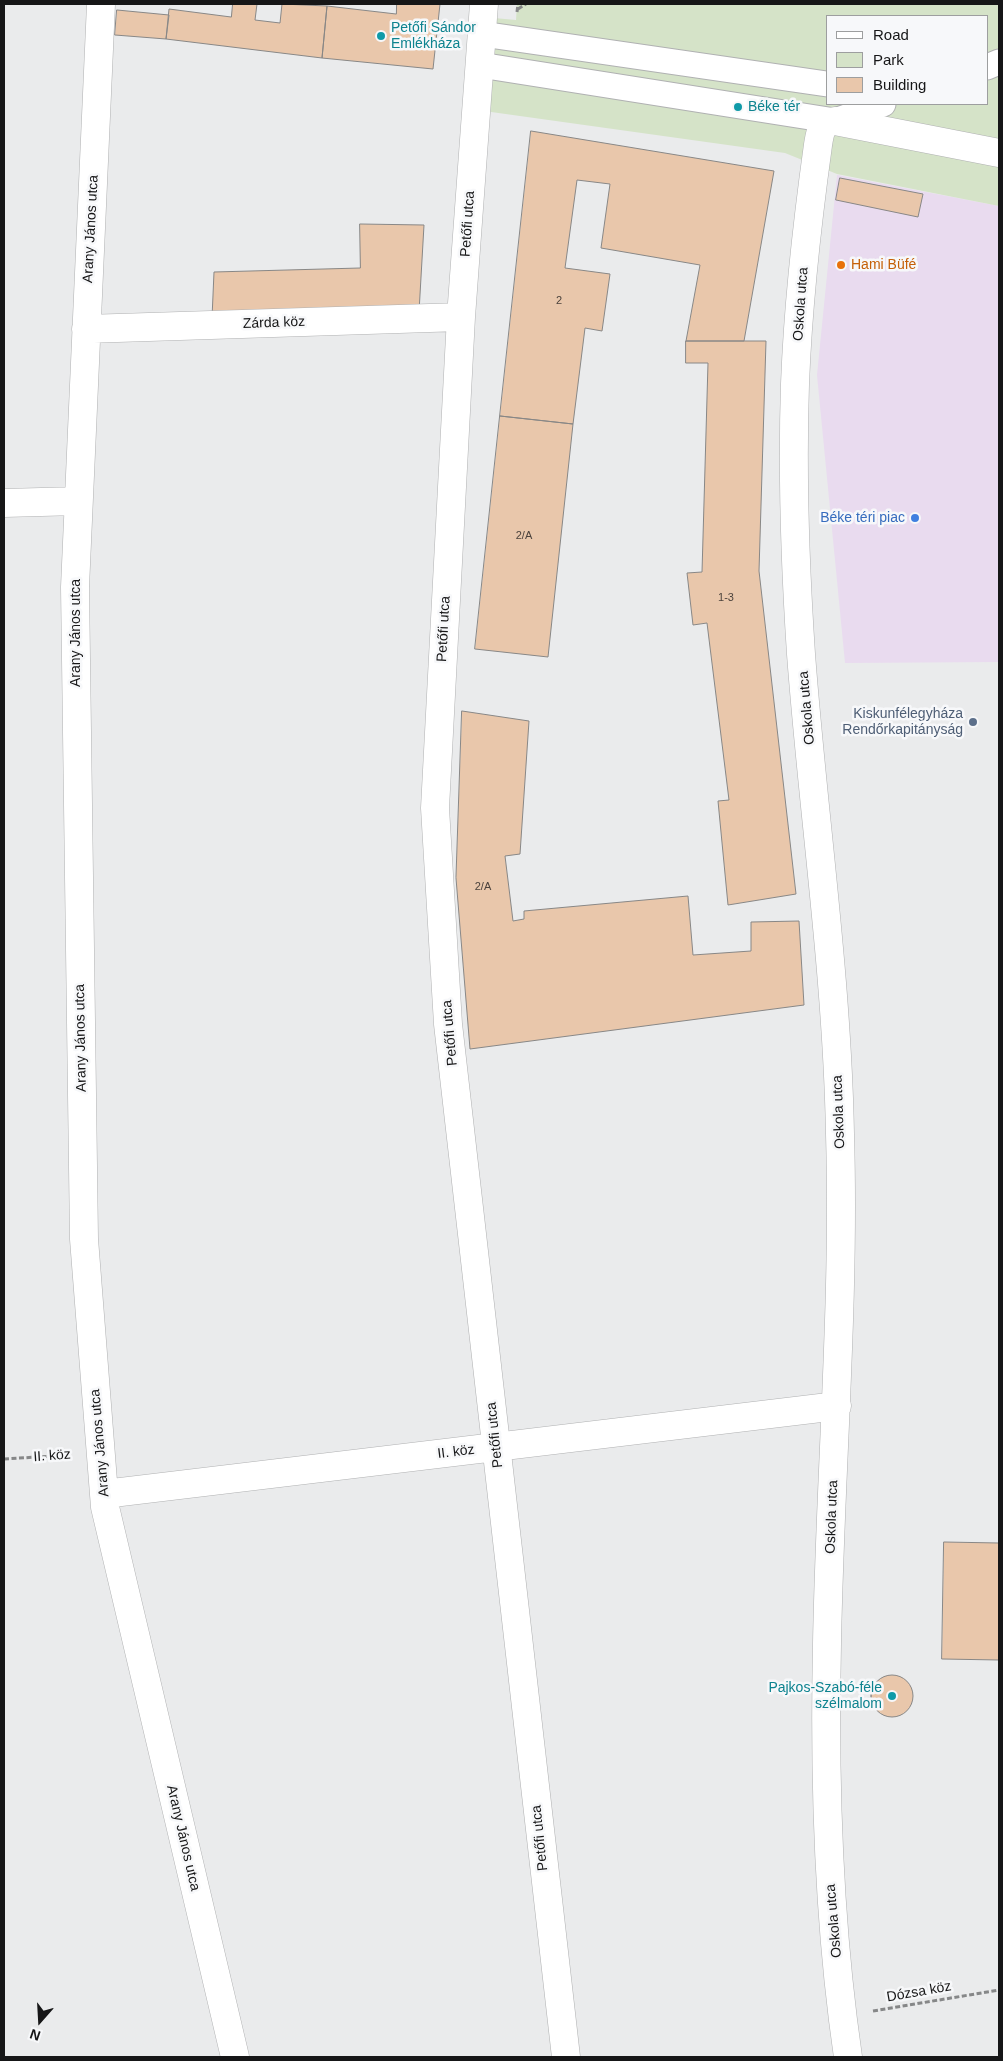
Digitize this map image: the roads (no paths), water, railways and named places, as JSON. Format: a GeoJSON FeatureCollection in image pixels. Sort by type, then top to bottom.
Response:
{"type":"FeatureCollection","features":[{"type":"Feature","properties":{"kind":"street","name":"Arany János utca"},"geometry":{"type":"LineString","coordinates":[[100,4],[75,587],[84,1239],[105,1507],[235,2057]]}},
{"type":"Feature","properties":{"kind":"street","name":"Petőfi utca"},"geometry":{"type":"LineString","coordinates":[[484,4],[461,317],[435,808],[448,1024],[566,2057]]}},
{"type":"Feature","properties":{"kind":"street"},"geometry":{"type":"LineString","coordinates":[[482,34],[826,84]]}},
{"type":"Feature","properties":{"kind":"street"},"geometry":{"type":"LineString","coordinates":[[480,65],[835,121],[999,153]]}},
{"type":"Feature","properties":{"kind":"street"},"geometry":{"type":"LineString","coordinates":[[835,121],[880,105]]}},
{"type":"Feature","properties":{"kind":"street","name":"Oskola utca"},"geometry":{"type":"LineString","coordinates":[[835,121],[828,122],[822,126],[814,168],[802,277],[795,384],[794,495],[801,653],[827,921],[840,1132],[841,1278],[827,1642],[826,1803],[832,1910],[842,2016],[848,2057]]}},
{"type":"Feature","properties":{"kind":"street","name":"Zárda köz"},"geometry":{"type":"LineString","coordinates":[[86,329],[461,317]]}},
{"type":"Feature","properties":{"kind":"street"},"geometry":{"type":"LineString","coordinates":[[4,503],[78,501]]}},
{"type":"Feature","properties":{"kind":"street","name":"II. köz"},"geometry":{"type":"LineString","coordinates":[[104,1494],[837,1406]]}},
{"type":"Feature","properties":{"kind":"place","name":"Petőfi Sándor Emlékháza"},"geometry":{"type":"Point","coordinates":[381,36]}},
{"type":"Feature","properties":{"kind":"place","name":"Béke tér"},"geometry":{"type":"Point","coordinates":[738,107]}},
{"type":"Feature","properties":{"kind":"place","name":"Hami Büfé"},"geometry":{"type":"Point","coordinates":[841,265]}},
{"type":"Feature","properties":{"kind":"place","name":"Béke téri piac"},"geometry":{"type":"Point","coordinates":[915,518]}},
{"type":"Feature","properties":{"kind":"place","name":"Kiskunfélegyháza Rendőrkapitányság"},"geometry":{"type":"Point","coordinates":[973,722]}},
{"type":"Feature","properties":{"kind":"place","name":"Pajkos-Szabó-féle szélmalom"},"geometry":{"type":"Point","coordinates":[892,1696]}}]}
